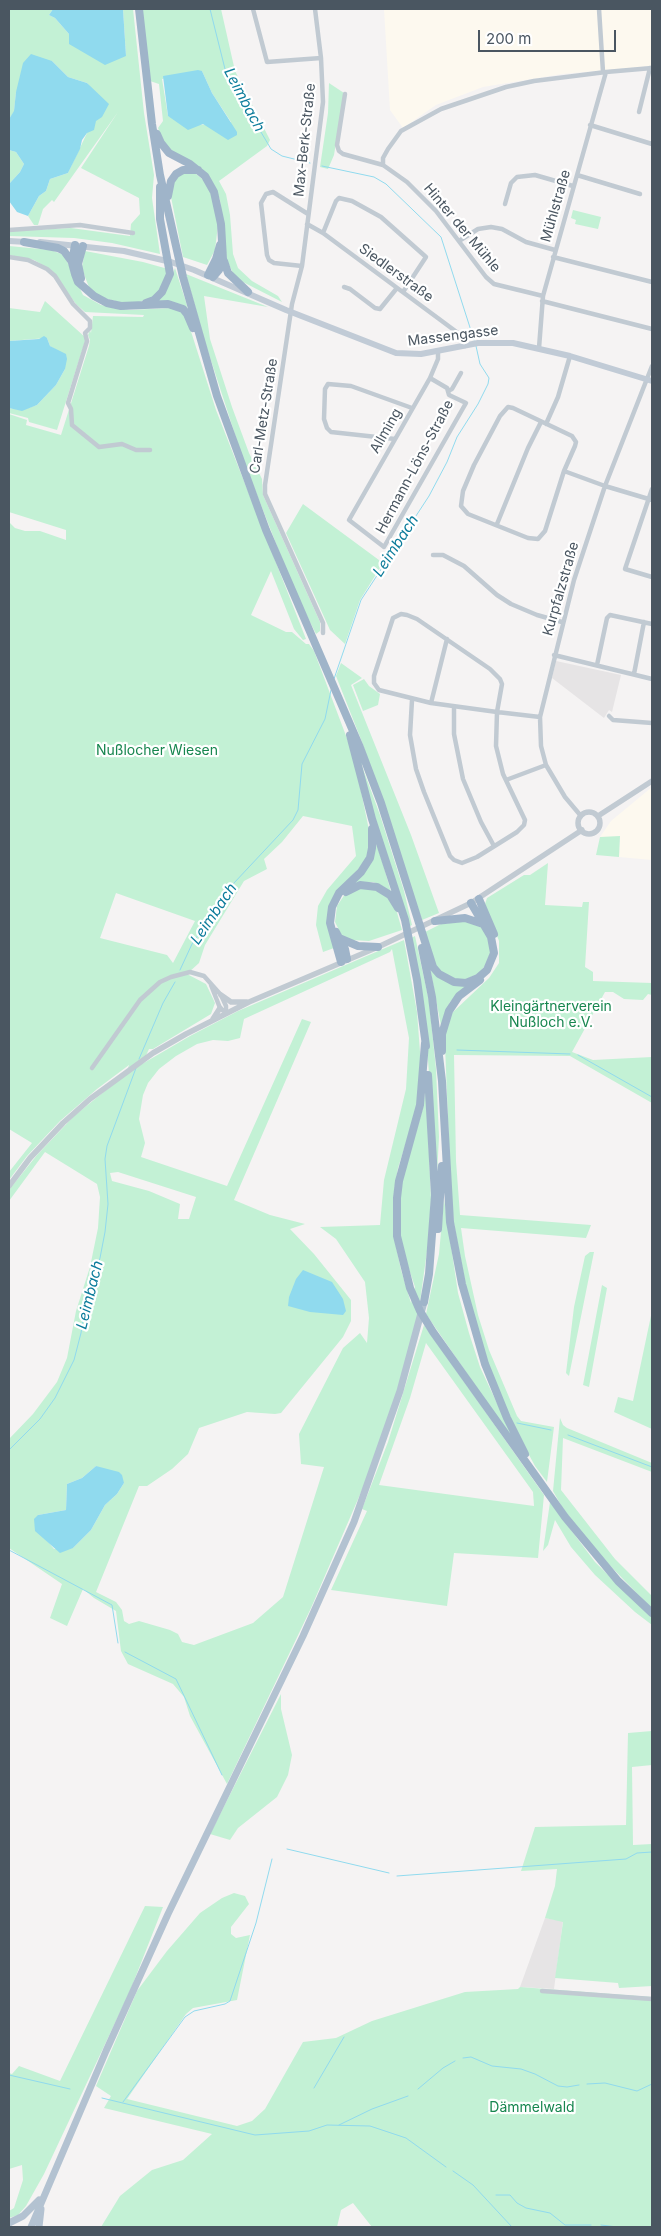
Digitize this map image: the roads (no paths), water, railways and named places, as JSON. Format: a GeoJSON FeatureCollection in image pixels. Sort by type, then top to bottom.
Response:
{"type":"FeatureCollection","features":[{"type":"Feature","properties":{"kind":"highway"},"geometry":{"type":"LineString","coordinates":[[138,9],[160,175],[198,334],[220,404],[266,530],[359,745],[381,803],[433,967],[448,980],[466,983],[478,978],[487,970],[492,960],[494,947],[485,926],[471,903]]}},
{"type":"Feature","properties":{"kind":"highway"},"geometry":{"type":"LineString","coordinates":[[152,124],[160,143],[169,153],[198,170],[209,180],[214,192],[221,224],[223,259],[228,273],[248,292]]}},
{"type":"Feature","properties":{"kind":"highway"},"geometry":{"type":"LineString","coordinates":[[169,213],[168,189],[170,180],[183,170],[198,170]]}},
{"type":"Feature","properties":{"kind":"highway"},"geometry":{"type":"LineString","coordinates":[[134,306],[149,302],[158,296],[166,287],[170,274],[160,218],[160,175]]}},
{"type":"Feature","properties":{"kind":"highway"},"geometry":{"type":"LineString","coordinates":[[210,276],[221,238]]}},
{"type":"Feature","properties":{"kind":"highway"},"geometry":{"type":"LineString","coordinates":[[24,242],[58,248],[64,251],[72,263],[78,282],[94,296],[107,303],[134,306],[168,304],[177,307],[187,314],[192,327],[198,334]]}},
{"type":"Feature","properties":{"kind":"highway"},"geometry":{"type":"LineString","coordinates":[[72,263],[75,244]]}},
{"type":"Feature","properties":{"kind":"highway"},"geometry":{"type":"LineString","coordinates":[[83,246],[78,264],[84,287]]}},
{"type":"Feature","properties":{"kind":"highway"},"geometry":{"type":"LineString","coordinates":[[210,276],[219,270],[223,259]]}},
{"type":"Feature","properties":{"kind":"highway"},"geometry":{"type":"LineString","coordinates":[[343,711],[372,820],[405,920],[417,980],[426,1043],[434,1195],[429,1274],[424,1302]]}},
{"type":"Feature","properties":{"kind":"highway"},"geometry":{"type":"LineString","coordinates":[[344,960],[330,923],[332,907],[339,893],[361,872],[370,858],[373,842],[372,820]]}},
{"type":"Feature","properties":{"kind":"highway"},"geometry":{"type":"LineString","coordinates":[[344,960],[345,949],[334,922],[336,906],[343,894],[360,885],[377,887],[385,892],[394,902],[405,920]]}},
{"type":"Feature","properties":{"kind":"highway"},"geometry":{"type":"LineString","coordinates":[[408,890],[432,997],[442,1081]]}},
{"type":"Feature","properties":{"kind":"highway"},"geometry":{"type":"LineString","coordinates":[[479,898],[495,936],[495,960],[485,976],[459,996],[449,1011],[442,1034],[443,1105],[450,1222],[462,1284],[478,1340],[498,1397],[520,1444],[543,1486]]}},
{"type":"Feature","properties":{"kind":"highway"},"geometry":{"type":"LineString","coordinates":[[433,922],[465,918],[475,920],[485,926]]}},
{"type":"Feature","properties":{"kind":"highway"},"geometry":{"type":"LineString","coordinates":[[339,938],[358,946],[378,947]]}},
{"type":"Feature","properties":{"kind":"highway"},"geometry":{"type":"LineString","coordinates":[[426,1043],[420,1105],[401,1171],[397,1198],[397,1236],[404,1270],[420,1311],[433,1332],[589,1548],[618,1581],[652,1613]]}},
{"type":"Feature","properties":{"kind":"highway"},"geometry":{"type":"LineString","coordinates":[[424,1302],[435,1251],[440,1210],[443,1105]]}},
{"type":"Feature","properties":{"kind":"main road"},"geometry":{"type":"LineString","coordinates":[[9,241],[83,246]]}},
{"type":"Feature","properties":{"kind":"main road","name":"Massengasse"},"geometry":{"type":"LineString","coordinates":[[83,246],[154,258],[194,270],[291,312],[396,353],[415,355],[475,344],[504,342],[570,356],[649,380]]}},
{"type":"Feature","properties":{"kind":"main road"},"geometry":{"type":"LineString","coordinates":[[30,2227],[168,1914],[303,1636],[354,1522],[400,1391],[424,1302]]}},
{"type":"Feature","properties":{"kind":"main road"},"geometry":{"type":"LineString","coordinates":[[9,2223],[23,2216],[44,2194]]}},
{"type":"Feature","properties":{"kind":"main road"},"geometry":{"type":"LineString","coordinates":[[38,2227],[44,2194]]}},
{"type":"Feature","properties":{"kind":"street"},"geometry":{"type":"LineString","coordinates":[[254,9],[263,54],[267,62],[321,58]]}},
{"type":"Feature","properties":{"kind":"street","name":"Max-Berk-Straße"},"geometry":{"type":"LineString","coordinates":[[302,266],[323,102],[321,58],[315,9]]}},
{"type":"Feature","properties":{"kind":"street","name":"Mühlstraße"},"geometry":{"type":"LineString","coordinates":[[539,348],[542,299],[604,72],[599,9]]}},
{"type":"Feature","properties":{"kind":"street"},"geometry":{"type":"LineString","coordinates":[[383,165],[383,158],[401,131],[441,109],[506,87],[534,81],[651,68],[639,112]]}},
{"type":"Feature","properties":{"kind":"street","name":"Hinter der Mühle"},"geometry":{"type":"LineString","coordinates":[[345,94],[337,145],[339,151],[343,154],[383,165],[414,188],[459,241],[486,277],[494,284],[652,329]]}},
{"type":"Feature","properties":{"kind":"street"},"geometry":{"type":"LineString","coordinates":[[590,125],[652,144]]}},
{"type":"Feature","properties":{"kind":"street"},"geometry":{"type":"LineString","coordinates":[[505,204],[510,183],[517,177],[535,175],[573,186]]}},
{"type":"Feature","properties":{"kind":"street"},"geometry":{"type":"LineString","coordinates":[[577,175],[640,194]]}},
{"type":"Feature","properties":{"kind":"street"},"geometry":{"type":"LineString","coordinates":[[302,266],[274,263],[269,260],[261,203],[266,194],[273,192],[308,214]]}},
{"type":"Feature","properties":{"kind":"street"},"geometry":{"type":"LineString","coordinates":[[323,233],[339,198],[352,201],[381,217],[426,257],[403,292]]}},
{"type":"Feature","properties":{"kind":"street","name":"Siedlerstraße"},"geometry":{"type":"LineString","coordinates":[[307,224],[323,233],[458,333],[464,346]]}},
{"type":"Feature","properties":{"kind":"street"},"geometry":{"type":"LineString","coordinates":[[9,230],[80,225],[133,232]]}},
{"type":"Feature","properties":{"kind":"street"},"geometry":{"type":"LineString","coordinates":[[459,241],[478,229],[491,227],[502,230],[526,242],[555,250]]}},
{"type":"Feature","properties":{"kind":"street"},"geometry":{"type":"LineString","coordinates":[[9,257],[39,264],[55,276],[69,300],[91,324],[85,334],[87,341],[68,403],[72,425],[98,447],[122,444],[136,450],[150,450]]}},
{"type":"Feature","properties":{"kind":"street"},"geometry":{"type":"LineString","coordinates":[[553,257],[652,282]]}},
{"type":"Feature","properties":{"kind":"street","name":"Carl-Metz-Straße"},"geometry":{"type":"LineString","coordinates":[[302,266],[291,312],[266,474],[265,494],[323,623],[323,633]]}},
{"type":"Feature","properties":{"kind":"street"},"geometry":{"type":"LineString","coordinates":[[344,287],[350,289],[375,308],[380,309],[397,288]]}},
{"type":"Feature","properties":{"kind":"street","name":"Allming"},"geometry":{"type":"LineString","coordinates":[[349,520],[430,378],[438,359],[438,352]]}},
{"type":"Feature","properties":{"kind":"street"},"geometry":{"type":"LineString","coordinates":[[497,524],[528,448],[556,401],[570,356]]}},
{"type":"Feature","properties":{"kind":"street","name":"Kurpfalzstraße"},"geometry":{"type":"LineString","coordinates":[[581,816],[566,797],[546,764],[541,746],[540,716],[573,582],[605,486],[649,380],[652,366]]}},
{"type":"Feature","properties":{"kind":"street","name":"Hermann-Löns-Straße"},"geometry":{"type":"LineString","coordinates":[[448,391],[452,389],[461,373]]}},
{"type":"Feature","properties":{"kind":"street","name":"Hermann-Löns-Straße"},"geometry":{"type":"LineString","coordinates":[[349,520],[384,547],[466,403],[449,394],[447,388],[430,378]]}},
{"type":"Feature","properties":{"kind":"street"},"geometry":{"type":"LineString","coordinates":[[395,439],[331,432],[327,428],[324,418],[325,389],[328,384],[351,386],[412,408]]}},
{"type":"Feature","properties":{"kind":"street"},"geometry":{"type":"LineString","coordinates":[[513,408],[543,423],[572,436],[576,442],[564,471],[545,531],[541,537],[538,539],[528,538],[468,514],[461,506],[461,497],[470,474],[504,409],[513,408]]}},
{"type":"Feature","properties":{"kind":"street"},"geometry":{"type":"LineString","coordinates":[[564,471],[650,500]]}},
{"type":"Feature","properties":{"kind":"street"},"geometry":{"type":"LineString","coordinates":[[652,489],[650,500],[625,569],[652,577]]}},
{"type":"Feature","properties":{"kind":"street"},"geometry":{"type":"LineString","coordinates":[[433,555],[443,555],[464,566],[496,595],[511,604],[537,615],[562,622]]}},
{"type":"Feature","properties":{"kind":"street"},"geometry":{"type":"LineString","coordinates":[[412,700],[410,734],[416,769],[450,856],[458,862],[467,863],[517,832],[524,825],[525,820],[506,780],[496,746],[497,712],[502,690],[500,679],[447,639],[407,614],[397,616],[391,622],[374,676],[374,683],[381,691],[412,700],[454,707],[497,712],[540,716]]}},
{"type":"Feature","properties":{"kind":"street"},"geometry":{"type":"LineString","coordinates":[[597,665],[607,618],[614,614],[652,624]]}},
{"type":"Feature","properties":{"kind":"street"},"geometry":{"type":"LineString","coordinates":[[634,674],[644,622]]}},
{"type":"Feature","properties":{"kind":"street"},"geometry":{"type":"LineString","coordinates":[[431,703],[447,639]]}},
{"type":"Feature","properties":{"kind":"street"},"geometry":{"type":"LineString","coordinates":[[554,656],[652,679]]}},
{"type":"Feature","properties":{"kind":"street"},"geometry":{"type":"LineString","coordinates":[[454,707],[454,734],[463,779],[481,822],[494,846]]}},
{"type":"Feature","properties":{"kind":"street"},"geometry":{"type":"LineString","coordinates":[[609,716],[613,720],[652,722]]}},
{"type":"Feature","properties":{"kind":"street"},"geometry":{"type":"LineString","coordinates":[[506,780],[546,764]]}},
{"type":"Feature","properties":{"kind":"street"},"geometry":{"type":"LineString","coordinates":[[598,816],[652,781]]}},
{"type":"Feature","properties":{"kind":"street"},"geometry":{"type":"LineString","coordinates":[[590,812],[598,816],[600,825],[595,832],[587,833],[582,830],[579,824],[581,816],[590,812]]}},
{"type":"Feature","properties":{"kind":"street"},"geometry":{"type":"LineString","coordinates":[[9,1186],[30,1158],[63,1122],[90,1099],[153,1053],[249,1002],[378,947],[471,903],[582,830]]}},
{"type":"Feature","properties":{"kind":"street"},"geometry":{"type":"LineString","coordinates":[[92,1068],[140,1000],[160,982],[171,977],[198,973],[231,1002],[249,1002]]}},
{"type":"Feature","properties":{"kind":"street"},"geometry":{"type":"LineString","coordinates":[[209,982],[220,1008],[226,1013]]}},
{"type":"Feature","properties":{"kind":"street"},"geometry":{"type":"LineString","coordinates":[[221,995],[226,1006],[226,1013]]}},
{"type":"Feature","properties":{"kind":"street"},"geometry":{"type":"LineString","coordinates":[[213,1020],[220,1008]]}},
{"type":"Feature","properties":{"kind":"street"},"geometry":{"type":"LineString","coordinates":[[542,1991],[652,1999]]}},
{"type":"Feature","properties":{"kind":"water"},"geometry":{"type":"Polygon","coordinates":[[[53,9],[123,9],[126,56],[105,65],[69,44],[69,34],[55,18],[49,15],[53,9]]]}},
{"type":"Feature","properties":{"kind":"water"},"geometry":{"type":"Polygon","coordinates":[[[31,54],[52,61],[68,77],[87,83],[109,104],[102,117],[96,121],[94,130],[87,133],[82,140],[80,149],[68,173],[50,179],[46,191],[39,196],[28,216],[17,212],[9,201],[9,184],[20,172],[24,164],[16,152],[9,150],[9,119],[14,111],[16,92],[23,63],[31,54]]]}},
{"type":"Feature","properties":{"kind":"water"},"geometry":{"type":"Polygon","coordinates":[[[198,70],[202,71],[212,93],[237,132],[237,135],[228,140],[203,124],[188,130],[168,116],[163,76],[198,70]]]}},
{"type":"Feature","properties":{"kind":"water"},"geometry":{"type":"Polygon","coordinates":[[[44,336],[47,338],[50,346],[66,354],[65,369],[56,385],[37,405],[22,411],[9,408],[9,341],[39,339],[44,336]]]}},
{"type":"Feature","properties":{"kind":"water"},"geometry":{"type":"Polygon","coordinates":[[[303,1270],[332,1282],[343,1299],[346,1311],[343,1315],[310,1312],[288,1306],[289,1297],[296,1279],[303,1270]]]}},
{"type":"Feature","properties":{"kind":"water"},"geometry":{"type":"Polygon","coordinates":[[[96,1466],[119,1472],[124,1483],[117,1494],[105,1505],[91,1530],[73,1548],[60,1553],[35,1531],[34,1519],[38,1515],[66,1510],[67,1484],[82,1478],[96,1466]]]}},
{"type":"Feature","properties":{"kind":"waterway","name":"Leimbach"},"geometry":{"type":"LineString","coordinates":[[210,9],[226,73],[271,149],[282,156],[310,163]]}},
{"type":"Feature","properties":{"kind":"waterway","name":"Leimbach"},"geometry":{"type":"LineString","coordinates":[[322,166],[374,177],[386,184],[441,237],[474,340]]}},
{"type":"Feature","properties":{"kind":"waterway","name":"Leimbach"},"geometry":{"type":"LineString","coordinates":[[334,679],[361,600],[429,496],[447,462],[457,437],[488,384],[489,378],[480,364],[476,346]]}},
{"type":"Feature","properties":{"kind":"waterway","name":"Leimbach"},"geometry":{"type":"LineString","coordinates":[[180,970],[192,944],[234,883],[293,820],[298,810],[302,764],[325,719],[331,690]]}},
{"type":"Feature","properties":{"kind":"waterway","name":"Leimbach"},"geometry":{"type":"LineString","coordinates":[[139,1059],[163,1003],[175,982]]}},
{"type":"Feature","properties":{"kind":"waterway"},"geometry":{"type":"LineString","coordinates":[[457,1050],[570,1054]]}},
{"type":"Feature","properties":{"kind":"waterway"},"geometry":{"type":"LineString","coordinates":[[578,1055],[652,1097]]}},
{"type":"Feature","properties":{"kind":"waterway","name":"Leimbach"},"geometry":{"type":"LineString","coordinates":[[9,1450],[40,1419],[55,1398],[74,1360],[85,1306],[100,1258],[105,1232],[108,1204],[105,1159],[107,1146],[136,1068]]}},
{"type":"Feature","properties":{"kind":"waterway"},"geometry":{"type":"LineString","coordinates":[[517,1423],[551,1430]]}},
{"type":"Feature","properties":{"kind":"waterway"},"geometry":{"type":"LineString","coordinates":[[568,1435],[652,1467]]}},
{"type":"Feature","properties":{"kind":"waterway"},"geometry":{"type":"LineString","coordinates":[[9,1550],[112,1605],[118,1643]]}},
{"type":"Feature","properties":{"kind":"waterway"},"geometry":{"type":"LineString","coordinates":[[125,1652],[176,1679],[222,1775]]}},
{"type":"Feature","properties":{"kind":"waterway"},"geometry":{"type":"LineString","coordinates":[[287,1849],[389,1873]]}},
{"type":"Feature","properties":{"kind":"waterway"},"geometry":{"type":"LineString","coordinates":[[397,1876],[626,1859],[637,1853],[652,1852]]}},
{"type":"Feature","properties":{"kind":"waterway"},"geometry":{"type":"LineString","coordinates":[[123,2102],[185,2017],[194,2011],[225,2004],[230,2001],[256,1923],[272,1859]]}},
{"type":"Feature","properties":{"kind":"waterway"},"geometry":{"type":"LineString","coordinates":[[314,2088],[344,2037]]}},
{"type":"Feature","properties":{"kind":"waterway"},"geometry":{"type":"LineString","coordinates":[[463,2058],[471,2057],[492,2066],[521,2069],[558,2086],[579,2085]]}},
{"type":"Feature","properties":{"kind":"waterway"},"geometry":{"type":"LineString","coordinates":[[418,2089],[443,2068],[455,2061]]}},
{"type":"Feature","properties":{"kind":"waterway"},"geometry":{"type":"LineString","coordinates":[[9,2075],[70,2089]]}},
{"type":"Feature","properties":{"kind":"waterway"},"geometry":{"type":"LineString","coordinates":[[587,2084],[605,2083],[637,2091],[652,2084]]}},
{"type":"Feature","properties":{"kind":"waterway"},"geometry":{"type":"LineString","coordinates":[[339,2125],[372,2109],[408,2096]]}},
{"type":"Feature","properties":{"kind":"waterway"},"geometry":{"type":"LineString","coordinates":[[102,2098],[255,2135],[309,2131],[327,2125],[370,2126],[406,2138],[446,2167]]}},
{"type":"Feature","properties":{"kind":"waterway"},"geometry":{"type":"LineString","coordinates":[[453,2171],[473,2185],[512,2227]]}},
{"type":"Feature","properties":{"kind":"waterway"},"geometry":{"type":"LineString","coordinates":[[496,2195],[510,2195],[517,2203],[526,2208],[550,2213],[565,2225],[591,2225]]}},
{"type":"Feature","properties":{"kind":"waterway"},"geometry":{"type":"LineString","coordinates":[[601,2225],[617,2227]]}},
{"type":"Feature","properties":{"kind":"park label","name":"Nußlocher Wiesen"},"geometry":{"type":"Point","coordinates":[157,751]}},
{"type":"Feature","properties":{"kind":"park label","name":"Kleingärtnerverein Nußloch e.V."},"geometry":{"type":"Point","coordinates":[551,1016]}},
{"type":"Feature","properties":{"kind":"park label","name":"Dämmelwald"},"geometry":{"type":"Point","coordinates":[532,2108]}}]}
